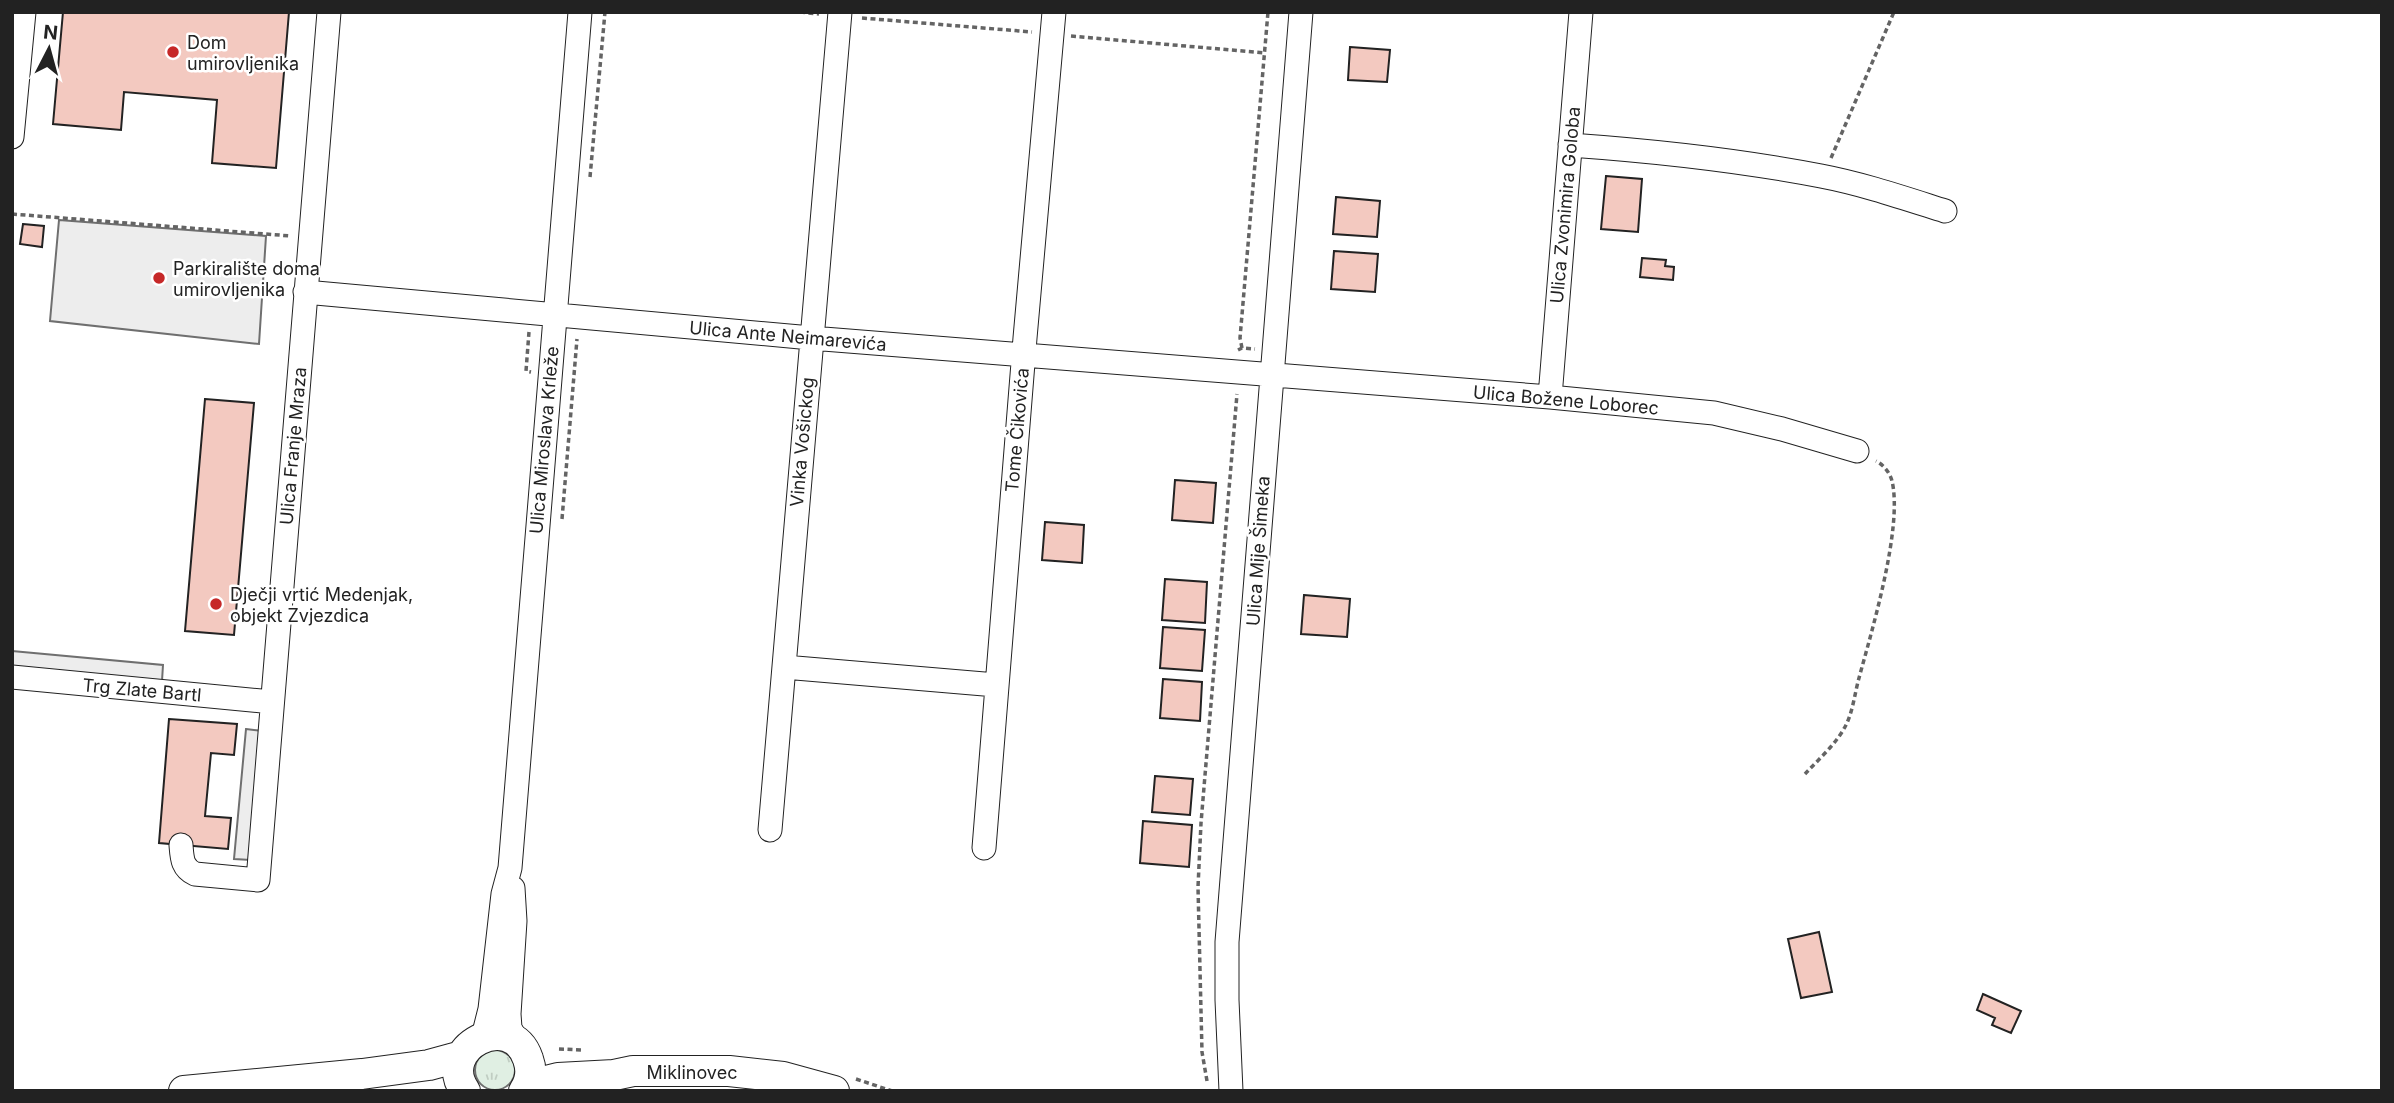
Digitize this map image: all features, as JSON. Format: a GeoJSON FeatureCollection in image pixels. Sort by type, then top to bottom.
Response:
{"type":"FeatureCollection","features":[{"type":"Feature","properties":{"kind":"main road","name":"Miklinovec"},"geometry":{"type":"LineString","coordinates":[[472,1046],[502,1036],[523,1049],[559,1063],[609,1066],[633,1071],[754,1072],[834,1091]]}},
{"type":"Feature","properties":{"kind":"main road"},"geometry":{"type":"LineString","coordinates":[[184,1091],[429,1065],[472,1046]]}},
{"type":"Feature","properties":{"kind":"main road"},"geometry":{"type":"LineString","coordinates":[[464,1089],[459,1076],[472,1046]]}},
{"type":"Feature","properties":{"kind":"main road"},"geometry":{"type":"LineString","coordinates":[[523,1049],[530,1065],[526,1091]]}},
{"type":"Feature","properties":{"kind":"main road","name":"Miklinovec"},"geometry":{"type":"LineString","coordinates":[[526,1091],[558,1078],[614,1075],[633,1071]]}},
{"type":"Feature","properties":{"kind":"main road"},"geometry":{"type":"LineString","coordinates":[[362,1074],[439,1082],[464,1089]]}},
{"type":"Feature","properties":{"kind":"street"},"geometry":{"type":"LineString","coordinates":[[12,137],[24,12]]}},
{"type":"Feature","properties":{"kind":"street","name":"Ulica Franje Mraza"},"geometry":{"type":"LineString","coordinates":[[181,845],[183,864],[195,874],[258,880],[329,12]]}},
{"type":"Feature","properties":{"kind":"street","name":"Ulica Miroslava Krleže"},"geometry":{"type":"LineString","coordinates":[[472,1046],[490,1009],[503,894],[510,868],[580,12]]}},
{"type":"Feature","properties":{"kind":"street","name":"Ulica Mije Šimeka"},"geometry":{"type":"LineString","coordinates":[[1231,1091],[1227,942],[1301,12]]}},
{"type":"Feature","properties":{"kind":"street","name":"Ulica Zvonimira Goloba"},"geometry":{"type":"LineString","coordinates":[[1550,397],[1581,12]]}},
{"type":"Feature","properties":{"kind":"street","name":"Vinka Vošickog"},"geometry":{"type":"LineString","coordinates":[[770,830],[840,14]]}},
{"type":"Feature","properties":{"kind":"street","name":"Tome Čikovića"},"geometry":{"type":"LineString","coordinates":[[984,848],[1023,356],[1054,23]]}},
{"type":"Feature","properties":{"kind":"street"},"geometry":{"type":"LineString","coordinates":[[1570,145],[1706,158],[1821,176],[1881,190],[1945,211]]}},
{"type":"Feature","properties":{"kind":"street","name":"Ulica Ante Neimarevića"},"geometry":{"type":"LineString","coordinates":[[305,292],[554,316],[1271,376]]}},
{"type":"Feature","properties":{"kind":"street","name":"Ulica Božene Loborec"},"geometry":{"type":"LineString","coordinates":[[1271,376],[1550,397],[1714,413],[1857,451]]}},
{"type":"Feature","properties":{"kind":"street"},"geometry":{"type":"LineString","coordinates":[[784,667],[996,685]]}},
{"type":"Feature","properties":{"kind":"street","name":"Trg Zlate Bartl"},"geometry":{"type":"LineString","coordinates":[[12,677],[272,702]]}},
{"type":"Feature","properties":{"kind":"street","name":"Ulica Miroslava Krleže"},"geometry":{"type":"LineString","coordinates":[[510,868],[515,896],[510,1028],[523,1049]]}},
{"type":"Feature","properties":{"kind":"path"},"geometry":{"type":"LineString","coordinates":[[800,12],[1054,23],[1265,53]]}},
{"type":"Feature","properties":{"kind":"path"},"geometry":{"type":"LineString","coordinates":[[1209,1091],[1202,1052],[1199,887],[1201,823],[1268,12]]}},
{"type":"Feature","properties":{"kind":"path"},"geometry":{"type":"LineString","coordinates":[[1821,176],[1895,12]]}},
{"type":"Feature","properties":{"kind":"path"},"geometry":{"type":"LineString","coordinates":[[12,214],[293,236]]}},
{"type":"Feature","properties":{"kind":"path"},"geometry":{"type":"LineString","coordinates":[[1805,774],[1836,740],[1847,723],[1873,626],[1890,546],[1894,509],[1892,480],[1883,464],[1857,451]]}},
{"type":"Feature","properties":{"kind":"green space"},"geometry":{"type":"Polygon","coordinates":[[[495,1050],[509,1056],[515,1070],[509,1084],[495,1090],[481,1084],[475,1070],[481,1056],[495,1050]]]}},
{"type":"Feature","properties":{"kind":"shaded area","name":"Parkiralište doma umirovljenika"},"geometry":{"type":"Polygon","coordinates":[[[59,220],[266,236],[259,344],[50,321],[59,220]]]}},
{"type":"Feature","properties":{"kind":"shaded area"},"geometry":{"type":"Polygon","coordinates":[[[12,651],[163,665],[162,681],[12,667],[12,651]]]}},
{"type":"Feature","properties":{"kind":"shaded area"},"geometry":{"type":"Polygon","coordinates":[[[246,729],[263,731],[251,860],[234,859],[246,729]]]}},
{"type":"Feature","properties":{"kind":"building","name":"Dom umirovljenika"},"geometry":{"type":"Polygon","coordinates":[[[63,12],[289,12],[276,168],[212,163],[217,100],[124,92],[121,130],[53,124],[63,12]]]}},
{"type":"Feature","properties":{"kind":"building"},"geometry":{"type":"Polygon","coordinates":[[[1350,47],[1390,50],[1387,82],[1348,80],[1350,47]]]}},
{"type":"Feature","properties":{"kind":"building"},"geometry":{"type":"Polygon","coordinates":[[[1606,176],[1642,179],[1638,232],[1601,229],[1606,176]]]}},
{"type":"Feature","properties":{"kind":"building"},"geometry":{"type":"Polygon","coordinates":[[[1336,197],[1380,201],[1377,237],[1333,234],[1336,197]]]}},
{"type":"Feature","properties":{"kind":"building"},"geometry":{"type":"Polygon","coordinates":[[[23,224],[44,226],[42,247],[20,244],[23,224]]]}},
{"type":"Feature","properties":{"kind":"building"},"geometry":{"type":"Polygon","coordinates":[[[1334,251],[1378,254],[1375,292],[1331,289],[1334,251]]]}},
{"type":"Feature","properties":{"kind":"building"},"geometry":{"type":"Polygon","coordinates":[[[1642,258],[1666,260],[1665,266],[1674,267],[1673,280],[1640,277],[1642,258]]]}},
{"type":"Feature","properties":{"kind":"building"},"geometry":{"type":"Polygon","coordinates":[[[205,399],[254,403],[234,635],[185,631],[205,399]]]}},
{"type":"Feature","properties":{"kind":"building"},"geometry":{"type":"Polygon","coordinates":[[[1175,480],[1216,483],[1213,523],[1172,520],[1175,480]]]}},
{"type":"Feature","properties":{"kind":"building"},"geometry":{"type":"Polygon","coordinates":[[[1045,522],[1084,525],[1082,563],[1042,560],[1045,522]]]}},
{"type":"Feature","properties":{"kind":"building"},"geometry":{"type":"Polygon","coordinates":[[[1165,579],[1207,582],[1205,623],[1162,620],[1165,579]]]}},
{"type":"Feature","properties":{"kind":"building"},"geometry":{"type":"Polygon","coordinates":[[[1304,595],[1350,599],[1347,637],[1301,634],[1304,595]]]}},
{"type":"Feature","properties":{"kind":"building"},"geometry":{"type":"Polygon","coordinates":[[[1163,627],[1205,630],[1202,671],[1160,668],[1163,627]]]}},
{"type":"Feature","properties":{"kind":"building"},"geometry":{"type":"Polygon","coordinates":[[[1163,679],[1202,682],[1200,721],[1160,718],[1163,679]]]}},
{"type":"Feature","properties":{"kind":"building"},"geometry":{"type":"Polygon","coordinates":[[[169,719],[237,724],[234,755],[211,753],[205,816],[231,818],[228,849],[159,843],[169,719]]]}},
{"type":"Feature","properties":{"kind":"building"},"geometry":{"type":"Polygon","coordinates":[[[1155,776],[1193,779],[1190,815],[1152,812],[1155,776]]]}},
{"type":"Feature","properties":{"kind":"building"},"geometry":{"type":"Polygon","coordinates":[[[1143,821],[1192,825],[1189,867],[1140,863],[1143,821]]]}},
{"type":"Feature","properties":{"kind":"building"},"geometry":{"type":"Polygon","coordinates":[[[1819,932],[1832,992],[1801,998],[1788,939],[1819,932]]]}},
{"type":"Feature","properties":{"kind":"building"},"geometry":{"type":"Polygon","coordinates":[[[1983,994],[2021,1011],[2011,1033],[1992,1025],[1995,1018],[1977,1010],[1983,994]]]}},
{"type":"Feature","properties":{"kind":"place","name":"Dom umirovljenika"},"geometry":{"type":"Point","coordinates":[173,52]}},
{"type":"Feature","properties":{"kind":"place","name":"Parkiralište doma umirovljenika"},"geometry":{"type":"Point","coordinates":[159,278]}},
{"type":"Feature","properties":{"kind":"place","name":"Dječji vrtić Medenjak, objekt Zvjezdica"},"geometry":{"type":"Point","coordinates":[216,604]}}]}
